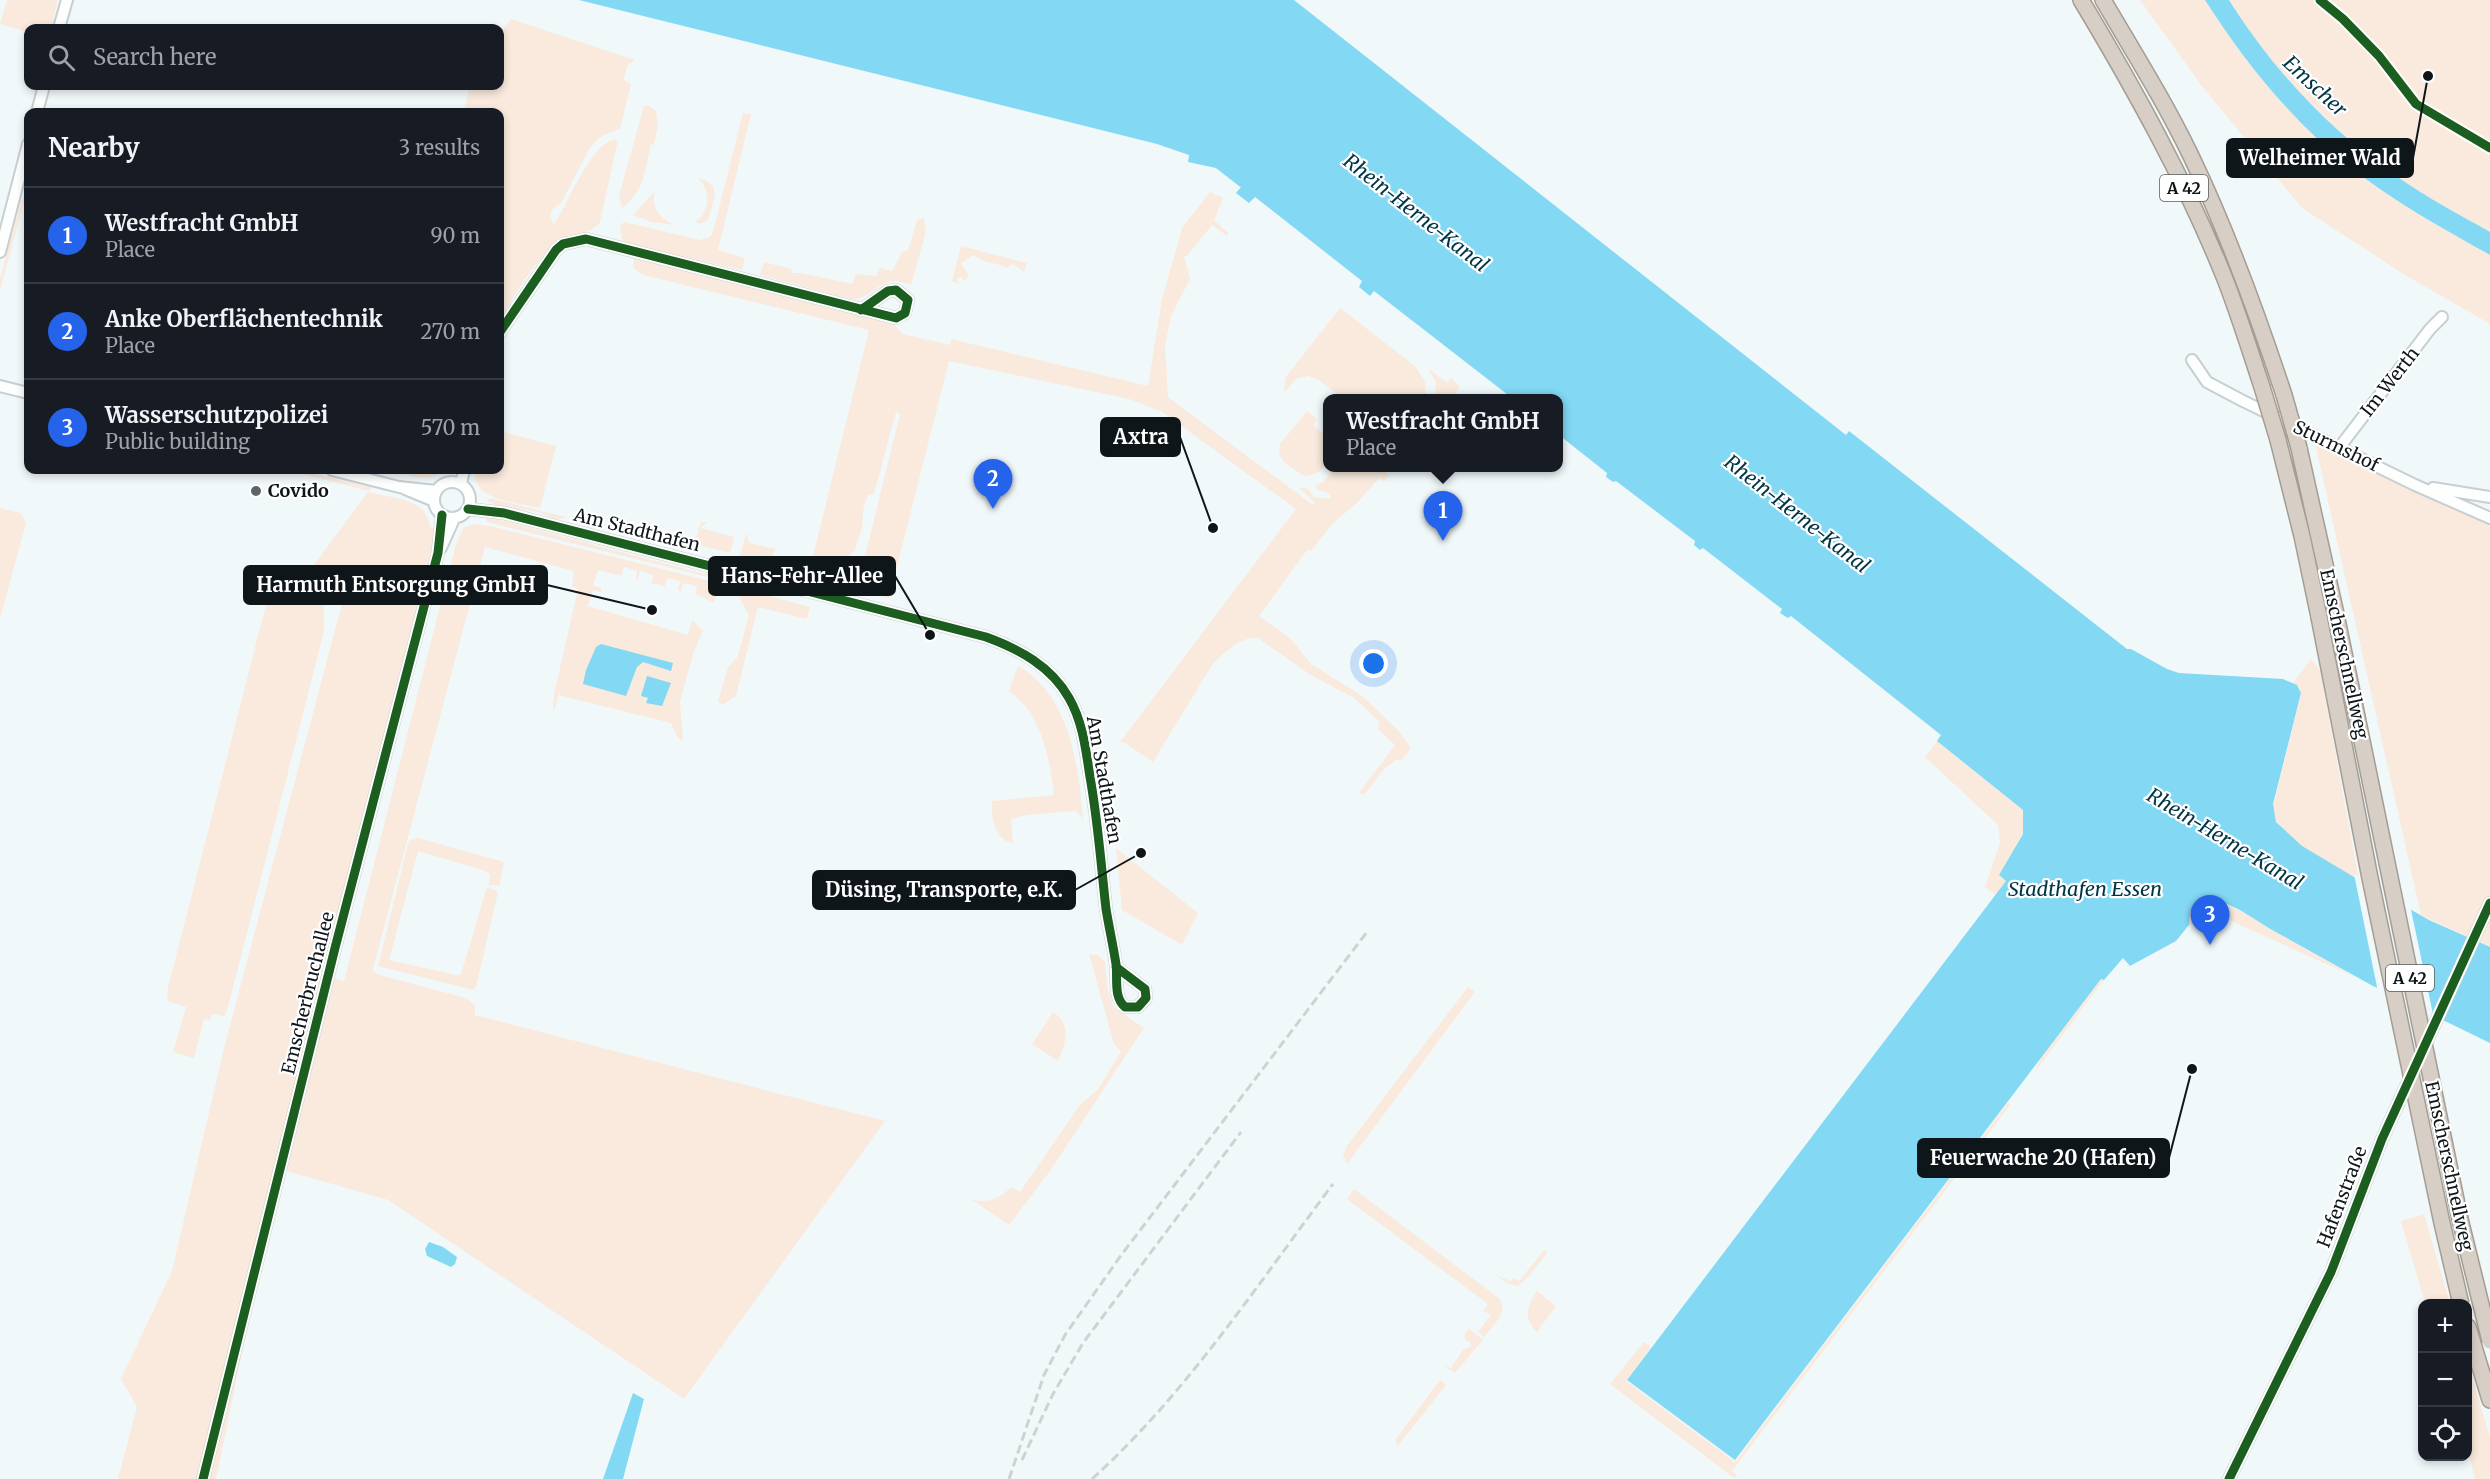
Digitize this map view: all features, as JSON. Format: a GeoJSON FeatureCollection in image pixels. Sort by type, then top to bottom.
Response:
{"type":"FeatureCollection","features":[{"type":"Feature","properties":{"kind":"highway","name":"Emscherschnellweg"},"geometry":{"type":"LineString","coordinates":[[2081,0],[2127,78],[2200,221],[2225,280],[2278,440],[2302,536],[2370,878],[2460,1299]]}},
{"type":"Feature","properties":{"kind":"highway","name":"Emscherschnellweg"},"geometry":{"type":"LineString","coordinates":[[2103,0],[2190,154],[2213,204],[2264,334],[2299,448],[2336,614],[2460,1219],[2490,1341]]}},
{"type":"Feature","properties":{"kind":"highway"},"geometry":{"type":"LineString","coordinates":[[2472,1340],[2490,1400]]}},
{"type":"Feature","properties":{"kind":"street"},"geometry":{"type":"LineString","coordinates":[[60,24],[67,0]]}},
{"type":"Feature","properties":{"kind":"street"},"geometry":{"type":"LineString","coordinates":[[38,108],[43,90]]}},
{"type":"Feature","properties":{"kind":"street"},"geometry":{"type":"LineString","coordinates":[[0,252],[24,159]]}},
{"type":"Feature","properties":{"kind":"street"},"geometry":{"type":"LineString","coordinates":[[504,326],[555,250],[563,244],[586,239],[861,310]]}},
{"type":"Feature","properties":{"kind":"street","name":"Im Werth"},"geometry":{"type":"LineString","coordinates":[[2339,448],[2430,329],[2442,317]]}},
{"type":"Feature","properties":{"kind":"street","name":"Sturmshof"},"geometry":{"type":"LineString","coordinates":[[2192,360],[2207,382],[2415,485],[2490,518]]}},
{"type":"Feature","properties":{"kind":"street"},"geometry":{"type":"LineString","coordinates":[[0,386],[24,392]]}},
{"type":"Feature","properties":{"kind":"street"},"geometry":{"type":"LineString","coordinates":[[348,474],[435,496]]}},
{"type":"Feature","properties":{"kind":"street"},"geometry":{"type":"LineString","coordinates":[[455,474],[456,483]]}},
{"type":"Feature","properties":{"kind":"street"},"geometry":{"type":"LineString","coordinates":[[456,483],[462,474]]}},
{"type":"Feature","properties":{"kind":"street"},"geometry":{"type":"LineString","coordinates":[[456,483],[468,493],[469,504],[464,514],[454,519],[442,515],[435,496],[445,484],[456,483]]}},
{"type":"Feature","properties":{"kind":"street"},"geometry":{"type":"LineString","coordinates":[[2415,485],[2490,497]]}},
{"type":"Feature","properties":{"kind":"street","name":"Am Stadthafen"},"geometry":{"type":"LineString","coordinates":[[469,504],[986,637],[1020,651],[1038,663],[1061,685],[1069,697],[1080,726],[1099,825],[1107,911],[1116,967]]}},
{"type":"Feature","properties":{"kind":"street","name":"Emscherbruchallee"},"geometry":{"type":"LineString","coordinates":[[203,1479],[335,948],[438,553],[442,515]]}},
{"type":"Feature","properties":{"kind":"street","name":"Emscherbruchallee"},"geometry":{"type":"LineString","coordinates":[[438,553],[454,519]]}},
{"type":"Feature","properties":{"kind":"street","name":"Hafenstraße"},"geometry":{"type":"LineString","coordinates":[[2229,1479],[2331,1272],[2382,1139],[2490,903]]}},
{"type":"Feature","properties":{"kind":"shaded area"},"geometry":{"type":"Polygon","coordinates":[[[7,0],[58,0],[52,24],[24,24],[24,31],[0,24],[7,0]]]}},
{"type":"Feature","properties":{"kind":"shaded area"},"geometry":{"type":"Polygon","coordinates":[[[2140,0],[2205,0],[2235,45],[2268,87],[2304,126],[2344,162],[2397,200],[2490,255],[2490,324],[2405,275],[2302,208],[2201,85],[2140,0]]]}},
{"type":"Feature","properties":{"kind":"shaded area"},"geometry":{"type":"Polygon","coordinates":[[[2229,0],[2490,0],[2490,232],[2410,185],[2350,141],[2284,75],[2229,0]]]}},
{"type":"Feature","properties":{"kind":"shaded area"},"geometry":{"type":"Polygon","coordinates":[[[511,19],[635,60],[627,66],[624,80],[631,84],[620,129],[603,135],[591,146],[561,203],[552,210],[550,217],[554,225],[582,174],[600,148],[609,141],[618,140],[600,222],[591,229],[564,238],[550,249],[526,278],[504,314],[504,108],[465,108],[469,90],[504,90],[504,28],[511,19]]]}},
{"type":"Feature","properties":{"kind":"shaded area"},"geometry":{"type":"Polygon","coordinates":[[[644,106],[650,106],[656,111],[658,126],[654,145],[651,144],[640,187],[622,208],[619,195],[644,106]]]}},
{"type":"Feature","properties":{"kind":"shaded area"},"geometry":{"type":"Polygon","coordinates":[[[743,113],[751,114],[718,250],[745,258],[742,270],[628,244],[622,240],[620,226],[624,222],[700,240],[710,237],[743,113]]]}},
{"type":"Feature","properties":{"kind":"shaded area"},"geometry":{"type":"Polygon","coordinates":[[[698,178],[711,184],[715,194],[708,220],[700,224],[695,222],[704,212],[707,194],[698,178]]]}},
{"type":"Feature","properties":{"kind":"shaded area"},"geometry":{"type":"Polygon","coordinates":[[[654,192],[654,203],[658,213],[675,225],[651,222],[633,215],[654,192]]]}},
{"type":"Feature","properties":{"kind":"shaded area"},"geometry":{"type":"Polygon","coordinates":[[[1210,192],[1223,198],[1214,220],[1228,233],[1227,236],[1212,225],[1187,256],[1184,256],[1190,279],[1171,316],[1165,345],[1168,397],[1313,505],[1315,503],[1299,488],[1307,488],[1314,497],[1329,499],[1331,497],[1327,492],[1317,490],[1315,486],[1323,482],[1332,472],[1384,472],[1389,475],[1384,482],[1379,478],[1358,502],[1333,523],[1311,551],[1307,550],[1259,616],[1291,639],[1311,664],[1362,696],[1398,730],[1410,746],[1401,761],[1397,759],[1385,768],[1364,795],[1359,793],[1395,745],[1378,729],[1380,722],[1354,698],[1311,675],[1258,638],[1239,643],[1212,665],[1153,762],[1120,742],[1296,509],[1162,412],[1129,399],[949,361],[889,598],[857,589],[900,414],[896,412],[874,494],[869,494],[864,504],[862,527],[855,550],[840,566],[839,585],[808,576],[869,330],[643,275],[633,267],[634,258],[895,325],[902,334],[950,345],[951,339],[1148,386],[1162,299],[1182,228],[1210,192]]]}},
{"type":"Feature","properties":{"kind":"shaded area"},"geometry":{"type":"Polygon","coordinates":[[[22,198],[24,203],[0,290],[0,278],[22,198]]]}},
{"type":"Feature","properties":{"kind":"shaded area"},"geometry":{"type":"Polygon","coordinates":[[[924,218],[926,231],[911,285],[892,281],[859,298],[850,299],[760,275],[764,262],[791,269],[792,273],[802,273],[852,284],[856,274],[876,276],[879,268],[892,271],[902,252],[908,250],[917,220],[924,218]]]}},
{"type":"Feature","properties":{"kind":"shaded area"},"geometry":{"type":"Polygon","coordinates":[[[961,246],[1027,263],[1024,272],[1013,264],[1006,268],[981,260],[974,255],[961,263],[969,276],[964,281],[961,277],[957,279],[959,284],[952,281],[961,246]]]}},
{"type":"Feature","properties":{"kind":"shaded area"},"geometry":{"type":"Polygon","coordinates":[[[1340,308],[1415,366],[1425,381],[1426,394],[1337,394],[1319,380],[1308,376],[1297,378],[1284,393],[1285,378],[1340,308]]]}},
{"type":"Feature","properties":{"kind":"shaded area"},"geometry":{"type":"Polygon","coordinates":[[[1428,368],[1447,383],[1451,378],[1460,387],[1455,394],[1435,394],[1436,383],[1428,368]]]}},
{"type":"Feature","properties":{"kind":"shaded area"},"geometry":{"type":"Polygon","coordinates":[[[1307,411],[1317,419],[1313,425],[1323,434],[1323,468],[1314,474],[1305,476],[1286,464],[1280,455],[1280,444],[1307,411]]]}},
{"type":"Feature","properties":{"kind":"shaded area"},"geometry":{"type":"Polygon","coordinates":[[[504,432],[556,446],[540,508],[497,498],[480,488],[475,474],[504,474],[504,432]]]}},
{"type":"Feature","properties":{"kind":"shaded area"},"geometry":{"type":"Polygon","coordinates":[[[2315,443],[2490,524],[2490,947],[2421,915],[2315,443]]]}},
{"type":"Feature","properties":{"kind":"shaded area"},"geometry":{"type":"Polygon","coordinates":[[[303,474],[315,474],[364,486],[373,486],[369,491],[303,474]]]}},
{"type":"Feature","properties":{"kind":"shaded area"},"geometry":{"type":"Polygon","coordinates":[[[404,474],[438,474],[425,478],[404,474]]]}},
{"type":"Feature","properties":{"kind":"shaded area"},"geometry":{"type":"Polygon","coordinates":[[[368,492],[416,505],[428,517],[430,527],[436,530],[328,977],[344,981],[456,544],[463,528],[474,524],[490,526],[718,583],[719,590],[714,603],[695,594],[697,586],[683,583],[681,591],[678,590],[680,581],[667,578],[665,586],[651,583],[654,575],[640,571],[638,580],[636,579],[637,571],[624,567],[621,576],[598,570],[593,586],[602,588],[601,592],[593,590],[588,606],[688,635],[692,620],[703,630],[693,654],[680,702],[683,741],[677,737],[671,723],[558,695],[555,710],[553,709],[554,694],[578,589],[572,586],[574,571],[485,547],[373,969],[374,972],[383,976],[466,998],[475,1005],[475,1015],[885,1121],[684,1399],[388,1200],[280,1169],[216,1479],[118,1479],[137,1407],[121,1379],[172,1271],[224,1048],[347,585],[308,573],[368,492]]]}},
{"type":"Feature","properties":{"kind":"shaded area"},"geometry":{"type":"Polygon","coordinates":[[[490,498],[568,517],[554,520],[534,511],[505,508],[487,501],[490,498]]]}},
{"type":"Feature","properties":{"kind":"shaded area"},"geometry":{"type":"Polygon","coordinates":[[[0,508],[21,513],[26,523],[0,619],[0,508]]]}},
{"type":"Feature","properties":{"kind":"shaded area"},"geometry":{"type":"Polygon","coordinates":[[[485,516],[705,574],[706,571],[720,580],[487,522],[485,516]]]}},
{"type":"Feature","properties":{"kind":"shaded area"},"geometry":{"type":"Polygon","coordinates":[[[701,522],[707,522],[700,528],[734,537],[730,553],[694,544],[701,522]]]}},
{"type":"Feature","properties":{"kind":"shaded area"},"geometry":{"type":"Polygon","coordinates":[[[746,533],[749,543],[776,549],[769,563],[740,556],[746,533]]]}},
{"type":"Feature","properties":{"kind":"shaded area"},"geometry":{"type":"Polygon","coordinates":[[[284,580],[315,588],[324,595],[324,631],[227,1011],[224,1016],[212,1014],[210,1020],[204,1019],[194,1058],[173,1052],[186,1007],[167,1001],[168,988],[270,589],[276,582],[284,580]]]}},
{"type":"Feature","properties":{"kind":"shaded area"},"geometry":{"type":"Polygon","coordinates":[[[743,589],[810,607],[807,619],[758,607],[736,696],[722,705],[718,701],[728,668],[738,656],[749,615],[738,595],[743,589]]]}},
{"type":"Feature","properties":{"kind":"shaded area"},"geometry":{"type":"Polygon","coordinates":[[[2311,659],[2320,670],[2359,880],[2296,842],[2285,832],[2272,810],[2301,694],[2299,687],[2293,683],[2311,659]]]}},
{"type":"Feature","properties":{"kind":"shaded area"},"geometry":{"type":"Polygon","coordinates":[[[1018,666],[1036,679],[1050,695],[1061,715],[1075,759],[1083,825],[1081,816],[1075,811],[1027,815],[1011,819],[1013,843],[1002,838],[995,828],[992,801],[1054,795],[1049,761],[1038,727],[1027,708],[1009,691],[1018,666]]]}},
{"type":"Feature","properties":{"kind":"shaded area"},"geometry":{"type":"Polygon","coordinates":[[[1937,741],[2023,810],[2023,833],[1999,875],[2006,881],[1996,895],[1985,887],[2000,843],[1998,825],[1925,757],[1937,741]]]}},
{"type":"Feature","properties":{"kind":"shaded area"},"geometry":{"type":"Polygon","coordinates":[[[418,838],[504,862],[499,886],[489,885],[490,874],[483,870],[418,851],[389,960],[456,975],[461,974],[487,887],[498,892],[476,987],[473,990],[378,966],[408,844],[410,840],[418,838]]]}},
{"type":"Feature","properties":{"kind":"shaded area"},"geometry":{"type":"Polygon","coordinates":[[[1116,848],[1198,913],[1182,945],[1122,910],[1116,848]]]}},
{"type":"Feature","properties":{"kind":"shaded area"},"geometry":{"type":"Polygon","coordinates":[[[2214,903],[2244,913],[2357,978],[2220,916],[2189,925],[2189,911],[2214,903]]]}},
{"type":"Feature","properties":{"kind":"shaded area"},"geometry":{"type":"Polygon","coordinates":[[[1089,954],[1097,955],[1105,962],[1107,986],[1113,1007],[1144,1028],[1050,1171],[1009,1225],[971,1199],[983,1201],[993,1199],[1011,1187],[1020,1192],[1079,1106],[1099,1088],[1121,1051],[1114,1044],[1089,954]]]}},
{"type":"Feature","properties":{"kind":"shaded area"},"geometry":{"type":"Polygon","coordinates":[[[2101,979],[2104,980],[2035,1072],[2040,1060],[2101,979]]]}},
{"type":"Feature","properties":{"kind":"shaded area"},"geometry":{"type":"Polygon","coordinates":[[[1468,987],[1475,992],[1347,1164],[1343,1155],[1347,1146],[1468,987]]]}},
{"type":"Feature","properties":{"kind":"shaded area"},"geometry":{"type":"Polygon","coordinates":[[[1053,1012],[1063,1022],[1066,1034],[1058,1061],[1032,1044],[1053,1012]]]}},
{"type":"Feature","properties":{"kind":"shaded area"},"geometry":{"type":"Polygon","coordinates":[[[2008,1103],[2011,1104],[1732,1471],[1737,1475],[1734,1478],[1610,1384],[1644,1342],[1651,1347],[1626,1381],[1735,1462],[2008,1103]]]}},
{"type":"Feature","properties":{"kind":"shaded area"},"geometry":{"type":"Polygon","coordinates":[[[1354,1189],[1500,1299],[1501,1314],[1484,1337],[1478,1332],[1491,1315],[1483,1311],[1488,1304],[1347,1199],[1354,1189]]]}},
{"type":"Feature","properties":{"kind":"shaded area"},"geometry":{"type":"Polygon","coordinates":[[[2424,1214],[2449,1299],[2424,1299],[2401,1221],[2424,1214]]]}},
{"type":"Feature","properties":{"kind":"shaded area"},"geometry":{"type":"Polygon","coordinates":[[[1544,1250],[1547,1253],[1518,1286],[1509,1284],[1495,1275],[1511,1281],[1513,1278],[1519,1281],[1544,1250]]]}},
{"type":"Feature","properties":{"kind":"shaded area"},"geometry":{"type":"Polygon","coordinates":[[[1537,1291],[1556,1306],[1537,1332],[1530,1322],[1528,1312],[1537,1291]]]}},
{"type":"Feature","properties":{"kind":"shaded area"},"geometry":{"type":"Polygon","coordinates":[[[1469,1329],[1483,1340],[1455,1373],[1443,1365],[1451,1368],[1463,1350],[1471,1346],[1470,1342],[1465,1340],[1465,1333],[1469,1329]]]}},
{"type":"Feature","properties":{"kind":"shaded area"},"geometry":{"type":"Polygon","coordinates":[[[2472,1375],[2490,1438],[2490,1479],[2475,1479],[2470,1461],[2472,1375]]]}},
{"type":"Feature","properties":{"kind":"shaded area"},"geometry":{"type":"Polygon","coordinates":[[[1440,1380],[1446,1385],[1397,1447],[1396,1439],[1440,1380]]]}},
{"type":"Feature","properties":{"kind":"water"},"geometry":{"type":"Polygon","coordinates":[[[579,0],[1294,0],[1846,435],[1849,431],[2127,649],[2179,673],[2283,679],[2297,685],[2301,693],[2273,804],[2276,822],[2302,846],[2359,880],[2429,920],[2490,947],[2490,1043],[2373,986],[2227,904],[2202,905],[2190,911],[2189,925],[2176,941],[2130,966],[2123,958],[2104,980],[2101,979],[1735,1460],[1627,1380],[2006,881],[1999,875],[2023,834],[2023,810],[1937,741],[1941,735],[1791,616],[1788,618],[1780,613],[1782,609],[1703,548],[1700,550],[1694,545],[1695,541],[1616,481],[1613,482],[1606,477],[1607,473],[1563,438],[1563,394],[1507,394],[1374,291],[1370,296],[1359,287],[1362,281],[1255,197],[1249,203],[1236,193],[1241,187],[1216,168],[1188,162],[1189,155],[1157,144],[579,0]]]}},
{"type":"Feature","properties":{"kind":"water"},"geometry":{"type":"Polygon","coordinates":[[[2205,0],[2229,0],[2284,75],[2350,141],[2410,185],[2490,232],[2490,255],[2397,200],[2344,162],[2304,126],[2268,87],[2235,45],[2205,0]]]}},
{"type":"Feature","properties":{"kind":"water"},"geometry":{"type":"Polygon","coordinates":[[[601,644],[673,663],[671,671],[643,662],[637,667],[626,696],[583,684],[586,670],[596,647],[601,644]]]}},
{"type":"Feature","properties":{"kind":"water"},"geometry":{"type":"Polygon","coordinates":[[[647,676],[671,683],[662,706],[646,703],[648,698],[641,696],[647,676]]]}},
{"type":"Feature","properties":{"kind":"water"},"geometry":{"type":"Polygon","coordinates":[[[429,1242],[443,1247],[457,1257],[455,1264],[451,1267],[427,1256],[425,1249],[429,1242]]]}},
{"type":"Feature","properties":{"kind":"water"},"geometry":{"type":"Polygon","coordinates":[[[633,1393],[644,1399],[623,1479],[603,1479],[633,1393]]]}},
{"type":"Feature","properties":{"kind":"pier"},"geometry":{"type":"Polygon","coordinates":[[[2354,874],[2410,905],[2434,1019],[2378,992],[2354,874]]]}},
{"type":"Feature","properties":{"kind":"railway"},"geometry":{"type":"LineString","coordinates":[[1009,1479],[1044,1375],[1065,1335],[1122,1254],[1367,932]]}},
{"type":"Feature","properties":{"kind":"railway"},"geometry":{"type":"LineString","coordinates":[[1022,1460],[1053,1394],[1083,1343],[1241,1132]]}},
{"type":"Feature","properties":{"kind":"railway"},"geometry":{"type":"LineString","coordinates":[[1092,1479],[1159,1411],[1190,1375],[1333,1184]]}},
{"type":"Feature","properties":{"kind":"cycle path"},"geometry":{"type":"LineString","coordinates":[[2320,0],[2343,19],[2379,56],[2416,104],[2490,148]]}},
{"type":"Feature","properties":{"kind":"cycle path"},"geometry":{"type":"LineString","coordinates":[[504,326],[556,250],[563,244],[586,239],[862,309]]}},
{"type":"Feature","properties":{"kind":"cycle path"},"geometry":{"type":"LineString","coordinates":[[896,290],[908,300],[905,313],[896,318],[862,309],[888,291],[896,290]]}},
{"type":"Feature","properties":{"kind":"cycle path"},"geometry":{"type":"LineString","coordinates":[[468,509],[504,513],[986,637],[1033,660],[1062,687],[1074,707],[1081,727],[1095,810],[1106,909],[1116,964],[1116,969],[1117,992],[1125,1007],[1138,1007],[1146,998],[1145,989],[1116,967]]}},
{"type":"Feature","properties":{"kind":"cycle path"},"geometry":{"type":"LineString","coordinates":[[203,1479],[335,948],[438,553],[442,515]]}},
{"type":"Feature","properties":{"kind":"cycle path"},"geometry":{"type":"LineString","coordinates":[[2229,1479],[2331,1272],[2382,1139],[2490,903]]}},
{"type":"Feature","properties":{"kind":"place","name":"Welheimer Wald"},"geometry":{"type":"Point","coordinates":[2428,76]}},
{"type":"Feature","properties":{"kind":"place","name":"Covido"},"geometry":{"type":"Point","coordinates":[256,491]}},
{"type":"Feature","properties":{"kind":"place","name":"Anke Oberflächentechnik"},"geometry":{"type":"Point","coordinates":[993,509]}},
{"type":"Feature","properties":{"kind":"place","name":"Axtra"},"geometry":{"type":"Point","coordinates":[1213,528]}},
{"type":"Feature","properties":{"kind":"place","name":"Westfracht GmbH"},"geometry":{"type":"Point","coordinates":[1443,541]}},
{"type":"Feature","properties":{"kind":"place","name":"Harmuth Entsorgung GmbH"},"geometry":{"type":"Point","coordinates":[652,610]}},
{"type":"Feature","properties":{"kind":"place","name":"Hans-Fehr-Allee"},"geometry":{"type":"Point","coordinates":[930,635]}},
{"type":"Feature","properties":{"kind":"place","name":"Düsing, Transporte, e.K."},"geometry":{"type":"Point","coordinates":[1141,853]}},
{"type":"Feature","properties":{"kind":"place","name":"Wasserschutzpolizei"},"geometry":{"type":"Point","coordinates":[2210,945]}},
{"type":"Feature","properties":{"kind":"place","name":"Feuerwache 20 (Hafen)"},"geometry":{"type":"Point","coordinates":[2192,1069]}},
{"type":"Feature","properties":{"kind":"water label","name":"Emscher"},"geometry":{"type":"Point","coordinates":[2315,86]}},
{"type":"Feature","properties":{"kind":"water label","name":"Rhein-Herne-Kanal"},"geometry":{"type":"Point","coordinates":[1416,213]}},
{"type":"Feature","properties":{"kind":"water label","name":"Rhein-Herne-Kanal"},"geometry":{"type":"Point","coordinates":[1797,514]}},
{"type":"Feature","properties":{"kind":"water label","name":"Rhein-Herne-Kanal"},"geometry":{"type":"Point","coordinates":[2225,839]}},
{"type":"Feature","properties":{"kind":"water label","name":"Stadthafen Essen"},"geometry":{"type":"Point","coordinates":[2085,889]}}]}
